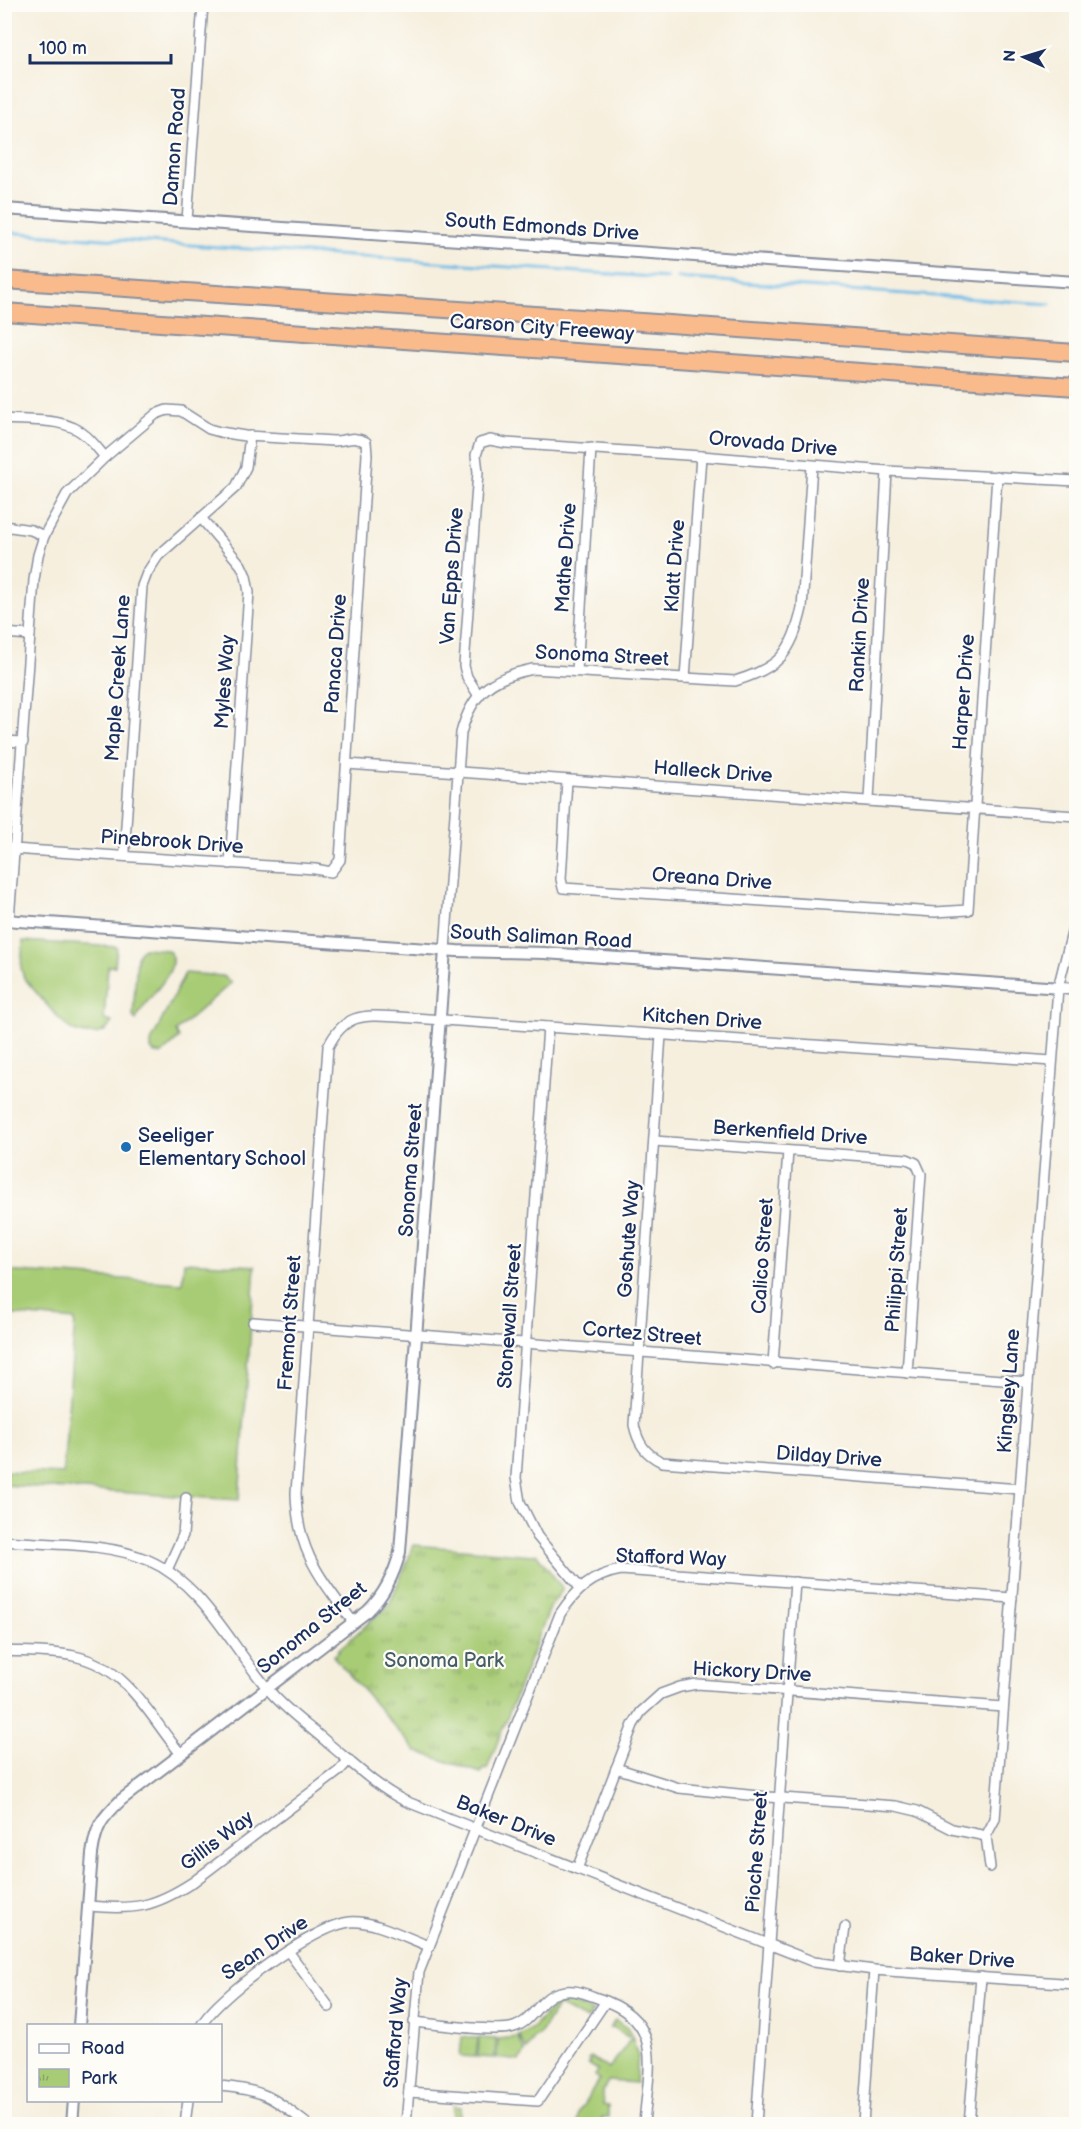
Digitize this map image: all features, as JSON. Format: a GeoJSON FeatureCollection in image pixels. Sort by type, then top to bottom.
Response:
{"type":"FeatureCollection","features":[{"type":"Feature","properties":{"kind":"highway","name":"Carson City Freeway"},"geometry":{"type":"LineString","coordinates":[[4,280],[1077,353]]}},
{"type":"Feature","properties":{"kind":"highway","name":"Carson City Freeway"},"geometry":{"type":"LineString","coordinates":[[4,312],[1077,387]]}},
{"type":"Feature","properties":{"kind":"street","name":"Damon Road"},"geometry":{"type":"LineString","coordinates":[[187,220],[203,4]]}},
{"type":"Feature","properties":{"kind":"street","name":"South Edmonds Drive"},"geometry":{"type":"LineString","coordinates":[[4,209],[1077,282]]}},
{"type":"Feature","properties":{"kind":"street"},"geometry":{"type":"LineString","coordinates":[[7,920],[9,848],[23,742],[34,580],[38,555],[45,536],[67,494],[105,457],[156,414],[172,410],[181,411],[209,429],[250,436]]}},
{"type":"Feature","properties":{"kind":"street"},"geometry":{"type":"LineString","coordinates":[[4,419],[60,423],[76,429],[86,435],[105,457]]}},
{"type":"Feature","properties":{"kind":"street","name":"Panaca Drive"},"geometry":{"type":"LineString","coordinates":[[250,436],[334,441],[346,441],[358,437],[366,442],[347,764],[340,860],[336,868]]}},
{"type":"Feature","properties":{"kind":"street","name":"Maple Creek Lane"},"geometry":{"type":"LineString","coordinates":[[125,856],[142,586],[158,556],[236,487],[246,467],[250,436]]}},
{"type":"Feature","properties":{"kind":"street","name":"Orovada Drive"},"geometry":{"type":"LineString","coordinates":[[476,455],[480,443],[490,440],[887,471],[1077,481]]}},
{"type":"Feature","properties":{"kind":"street","name":"Mathe Drive"},"geometry":{"type":"LineString","coordinates":[[577,671],[591,448]]}},
{"type":"Feature","properties":{"kind":"street","name":"Van Epps Drive"},"geometry":{"type":"LineString","coordinates":[[476,455],[478,472],[464,666],[467,677],[479,696]]}},
{"type":"Feature","properties":{"kind":"street","name":"Klatt Drive"},"geometry":{"type":"LineString","coordinates":[[685,678],[701,456]]}},
{"type":"Feature","properties":{"kind":"street","name":"Sonoma Street"},"geometry":{"type":"LineString","coordinates":[[79,2024],[95,1834],[103,1817],[121,1800],[373,1606],[388,1587],[400,1552],[461,733],[470,706],[493,682],[512,673],[533,669],[735,681],[759,674],[782,658],[792,641],[802,608],[812,465]]}},
{"type":"Feature","properties":{"kind":"street","name":"Rankin Drive"},"geometry":{"type":"LineString","coordinates":[[869,800],[887,471]]}},
{"type":"Feature","properties":{"kind":"street","name":"Harper Drive"},"geometry":{"type":"LineString","coordinates":[[968,910],[997,476]]}},
{"type":"Feature","properties":{"kind":"street","name":"Myles Way"},"geometry":{"type":"LineString","coordinates":[[201,518],[241,565],[249,592],[230,864]]}},
{"type":"Feature","properties":{"kind":"street"},"geometry":{"type":"LineString","coordinates":[[4,526],[45,536]]}},
{"type":"Feature","properties":{"kind":"street"},"geometry":{"type":"LineString","coordinates":[[4,633],[30,635]]}},
{"type":"Feature","properties":{"kind":"street"},"geometry":{"type":"LineString","coordinates":[[4,741],[23,742]]}},
{"type":"Feature","properties":{"kind":"street","name":"Halleck Drive"},"geometry":{"type":"LineString","coordinates":[[347,764],[1077,816]]}},
{"type":"Feature","properties":{"kind":"street","name":"Oreana Drive"},"geometry":{"type":"LineString","coordinates":[[567,780],[561,879],[563,888],[935,912],[968,910]]}},
{"type":"Feature","properties":{"kind":"street","name":"Pinebrook Drive"},"geometry":{"type":"LineString","coordinates":[[9,848],[315,869],[331,872],[336,868]]}},
{"type":"Feature","properties":{"kind":"street","name":"Kingsley Lane"},"geometry":{"type":"LineString","coordinates":[[990,1867],[986,1836],[995,1819],[1058,988],[1077,917]]}},
{"type":"Feature","properties":{"kind":"street","name":"South Saliman Road"},"geometry":{"type":"LineString","coordinates":[[7,920],[1077,989]]}},
{"type":"Feature","properties":{"kind":"street","name":"Kitchen Drive"},"geometry":{"type":"LineString","coordinates":[[350,1020],[364,1015],[440,1019],[1052,1061]]}},
{"type":"Feature","properties":{"kind":"street","name":"Fremont Street"},"geometry":{"type":"LineString","coordinates":[[350,1020],[338,1030],[328,1047],[296,1518],[307,1554],[320,1578],[353,1622]]}},
{"type":"Feature","properties":{"kind":"street","name":"Stonewall Street"},"geometry":{"type":"LineString","coordinates":[[548,1027],[516,1478],[520,1502],[537,1536],[580,1588]]}},
{"type":"Feature","properties":{"kind":"street","name":"Goshute Way"},"geometry":{"type":"LineString","coordinates":[[641,1445],[634,1425],[661,1035]]}},
{"type":"Feature","properties":{"kind":"street","name":"Berkenfield Drive"},"geometry":{"type":"LineString","coordinates":[[654,1141],[907,1159],[916,1163],[920,1169]]}},
{"type":"Feature","properties":{"kind":"street","name":"Calico Street"},"geometry":{"type":"LineString","coordinates":[[773,1364],[788,1151]]}},
{"type":"Feature","properties":{"kind":"street","name":"Philippi Street"},"geometry":{"type":"LineString","coordinates":[[907,1373],[920,1169]]}},
{"type":"Feature","properties":{"kind":"street","name":"Cortez Street"},"geometry":{"type":"LineString","coordinates":[[253,1322],[1028,1382]]}},
{"type":"Feature","properties":{"kind":"street","name":"Dilday Drive"},"geometry":{"type":"LineString","coordinates":[[641,1445],[653,1458],[662,1462],[1020,1489]]}},
{"type":"Feature","properties":{"kind":"street"},"geometry":{"type":"LineString","coordinates":[[167,1570],[183,1535],[186,1498]]}},
{"type":"Feature","properties":{"kind":"street","name":"Baker Drive"},"geometry":{"type":"LineString","coordinates":[[4,1541],[111,1549],[150,1561],[167,1570],[201,1600],[267,1689],[349,1760],[397,1797],[814,1962],[874,1970],[1077,1984]]}},
{"type":"Feature","properties":{"kind":"street","name":"Stafford Way"},"geometry":{"type":"LineString","coordinates":[[406,2124],[419,1972],[560,1614],[580,1588],[590,1580],[608,1572],[621,1570],[1012,1598]]}},
{"type":"Feature","properties":{"kind":"street","name":"Pioche Street"},"geometry":{"type":"LineString","coordinates":[[756,2124],[795,1582]]}},
{"type":"Feature","properties":{"kind":"street"},"geometry":{"type":"LineString","coordinates":[[4,1651],[73,1656],[110,1669],[128,1685],[181,1754]]}},
{"type":"Feature","properties":{"kind":"street","name":"Hickory Drive"},"geometry":{"type":"LineString","coordinates":[[577,1869],[633,1725],[650,1702],[670,1690],[697,1684],[1003,1707]]}},
{"type":"Feature","properties":{"kind":"street","name":"Gillis Way"},"geometry":{"type":"LineString","coordinates":[[88,1906],[125,1909],[151,1904],[172,1896],[321,1785],[349,1760]]}},
{"type":"Feature","properties":{"kind":"street"},"geometry":{"type":"LineString","coordinates":[[616,1768],[679,1788],[896,1806],[916,1811],[952,1828],[986,1836]]}},
{"type":"Feature","properties":{"kind":"street","name":"Sean Drive"},"geometry":{"type":"LineString","coordinates":[[202,2024],[227,1996],[304,1940],[326,1929],[351,1922],[369,1923],[429,1946]]}},
{"type":"Feature","properties":{"kind":"street"},"geometry":{"type":"LineString","coordinates":[[840,1966],[845,1927]]}},
{"type":"Feature","properties":{"kind":"street"},"geometry":{"type":"LineString","coordinates":[[288,1951],[329,2007]]}},
{"type":"Feature","properties":{"kind":"street"},"geometry":{"type":"LineString","coordinates":[[863,2124],[874,1970]]}},
{"type":"Feature","properties":{"kind":"street"},"geometry":{"type":"LineString","coordinates":[[969,2124],[981,1977]]}},
{"type":"Feature","properties":{"kind":"street"},"geometry":{"type":"LineString","coordinates":[[414,2022],[506,2029],[524,2022],[544,1999],[560,1992],[572,1989],[606,2001],[625,2010],[636,2019],[647,2038],[649,2054],[644,2124]]}},
{"type":"Feature","properties":{"kind":"street"},"geometry":{"type":"LineString","coordinates":[[409,2092],[538,2101],[606,2001]]}},
{"type":"Feature","properties":{"kind":"street"},"geometry":{"type":"LineString","coordinates":[[222,2086],[244,2088],[270,2096],[307,2124]]}},
{"type":"Feature","properties":{"kind":"street"},"geometry":{"type":"LineString","coordinates":[[72,2124],[74,2102]]}},
{"type":"Feature","properties":{"kind":"street"},"geometry":{"type":"LineString","coordinates":[[186,2124],[188,2102]]}},
{"type":"Feature","properties":{"kind":"green space"},"geometry":{"type":"Polygon","coordinates":[[[23,941],[117,947],[115,966],[108,966],[104,1020],[112,1022],[107,1029],[96,1034],[79,1033],[55,1015],[24,978],[21,968],[23,941]]]}},
{"type":"Feature","properties":{"kind":"green space"},"geometry":{"type":"Polygon","coordinates":[[[144,948],[168,950],[172,958],[171,967],[136,1020],[133,1017],[137,957],[144,948]]]}},
{"type":"Feature","properties":{"kind":"green space"},"geometry":{"type":"Polygon","coordinates":[[[185,973],[223,976],[231,983],[176,1031],[179,1038],[162,1054],[154,1053],[151,1049],[151,1042],[185,973]]]}},
{"type":"Feature","properties":{"kind":"green space"},"geometry":{"type":"Polygon","coordinates":[[[184,1262],[255,1266],[239,1500],[5,1485],[5,1471],[63,1474],[75,1320],[6,1314],[5,1324],[5,1271],[182,1283],[184,1262]]]}},
{"type":"Feature","properties":{"kind":"green space","name":"Sonoma Park"},"geometry":{"type":"Polygon","coordinates":[[[414,1545],[533,1555],[536,1553],[563,1589],[551,1605],[487,1769],[484,1768],[481,1773],[416,1751],[333,1656],[389,1605],[414,1545]]]}},
{"type":"Feature","properties":{"kind":"green space"},"geometry":{"type":"Polygon","coordinates":[[[561,2002],[570,2002],[593,2012],[587,2020],[558,2005],[539,2036],[535,2037],[527,2050],[519,2036],[531,2029],[561,2002]]]}},
{"type":"Feature","properties":{"kind":"green space"},"geometry":{"type":"Polygon","coordinates":[[[615,2020],[627,2028],[631,2035],[628,2037],[613,2027],[610,2028],[615,2020]]]}},
{"type":"Feature","properties":{"kind":"green space"},"geometry":{"type":"Polygon","coordinates":[[[462,2037],[478,2038],[476,2057],[460,2056],[462,2037]]]}},
{"type":"Feature","properties":{"kind":"green space"},"geometry":{"type":"Polygon","coordinates":[[[518,2037],[525,2052],[520,2061],[497,2058],[498,2039],[518,2037]]]}},
{"type":"Feature","properties":{"kind":"green space"},"geometry":{"type":"Polygon","coordinates":[[[632,2037],[638,2056],[636,2083],[608,2081],[603,2091],[603,2105],[608,2106],[608,2117],[602,2117],[602,2124],[577,2124],[579,2112],[599,2080],[595,2076],[598,2070],[588,2064],[590,2061],[588,2060],[590,2057],[609,2069],[632,2037]]]}},
{"type":"Feature","properties":{"kind":"green space"},"geometry":{"type":"Polygon","coordinates":[[[479,2038],[496,2039],[495,2058],[478,2057],[479,2038]]]}},
{"type":"Feature","properties":{"kind":"green space"},"geometry":{"type":"Polygon","coordinates":[[[453,2106],[461,2107],[459,2124],[452,2124],[453,2106]]]}},
{"type":"Feature","properties":{"kind":"waterway"},"geometry":{"type":"LineString","coordinates":[[4,232],[667,278]]}},
{"type":"Feature","properties":{"kind":"waterway"},"geometry":{"type":"LineString","coordinates":[[677,278],[1050,304]]}},
{"type":"Feature","properties":{"kind":"place","name":"Seeliger Elementary School"},"geometry":{"type":"Point","coordinates":[126,1147]}}]}
